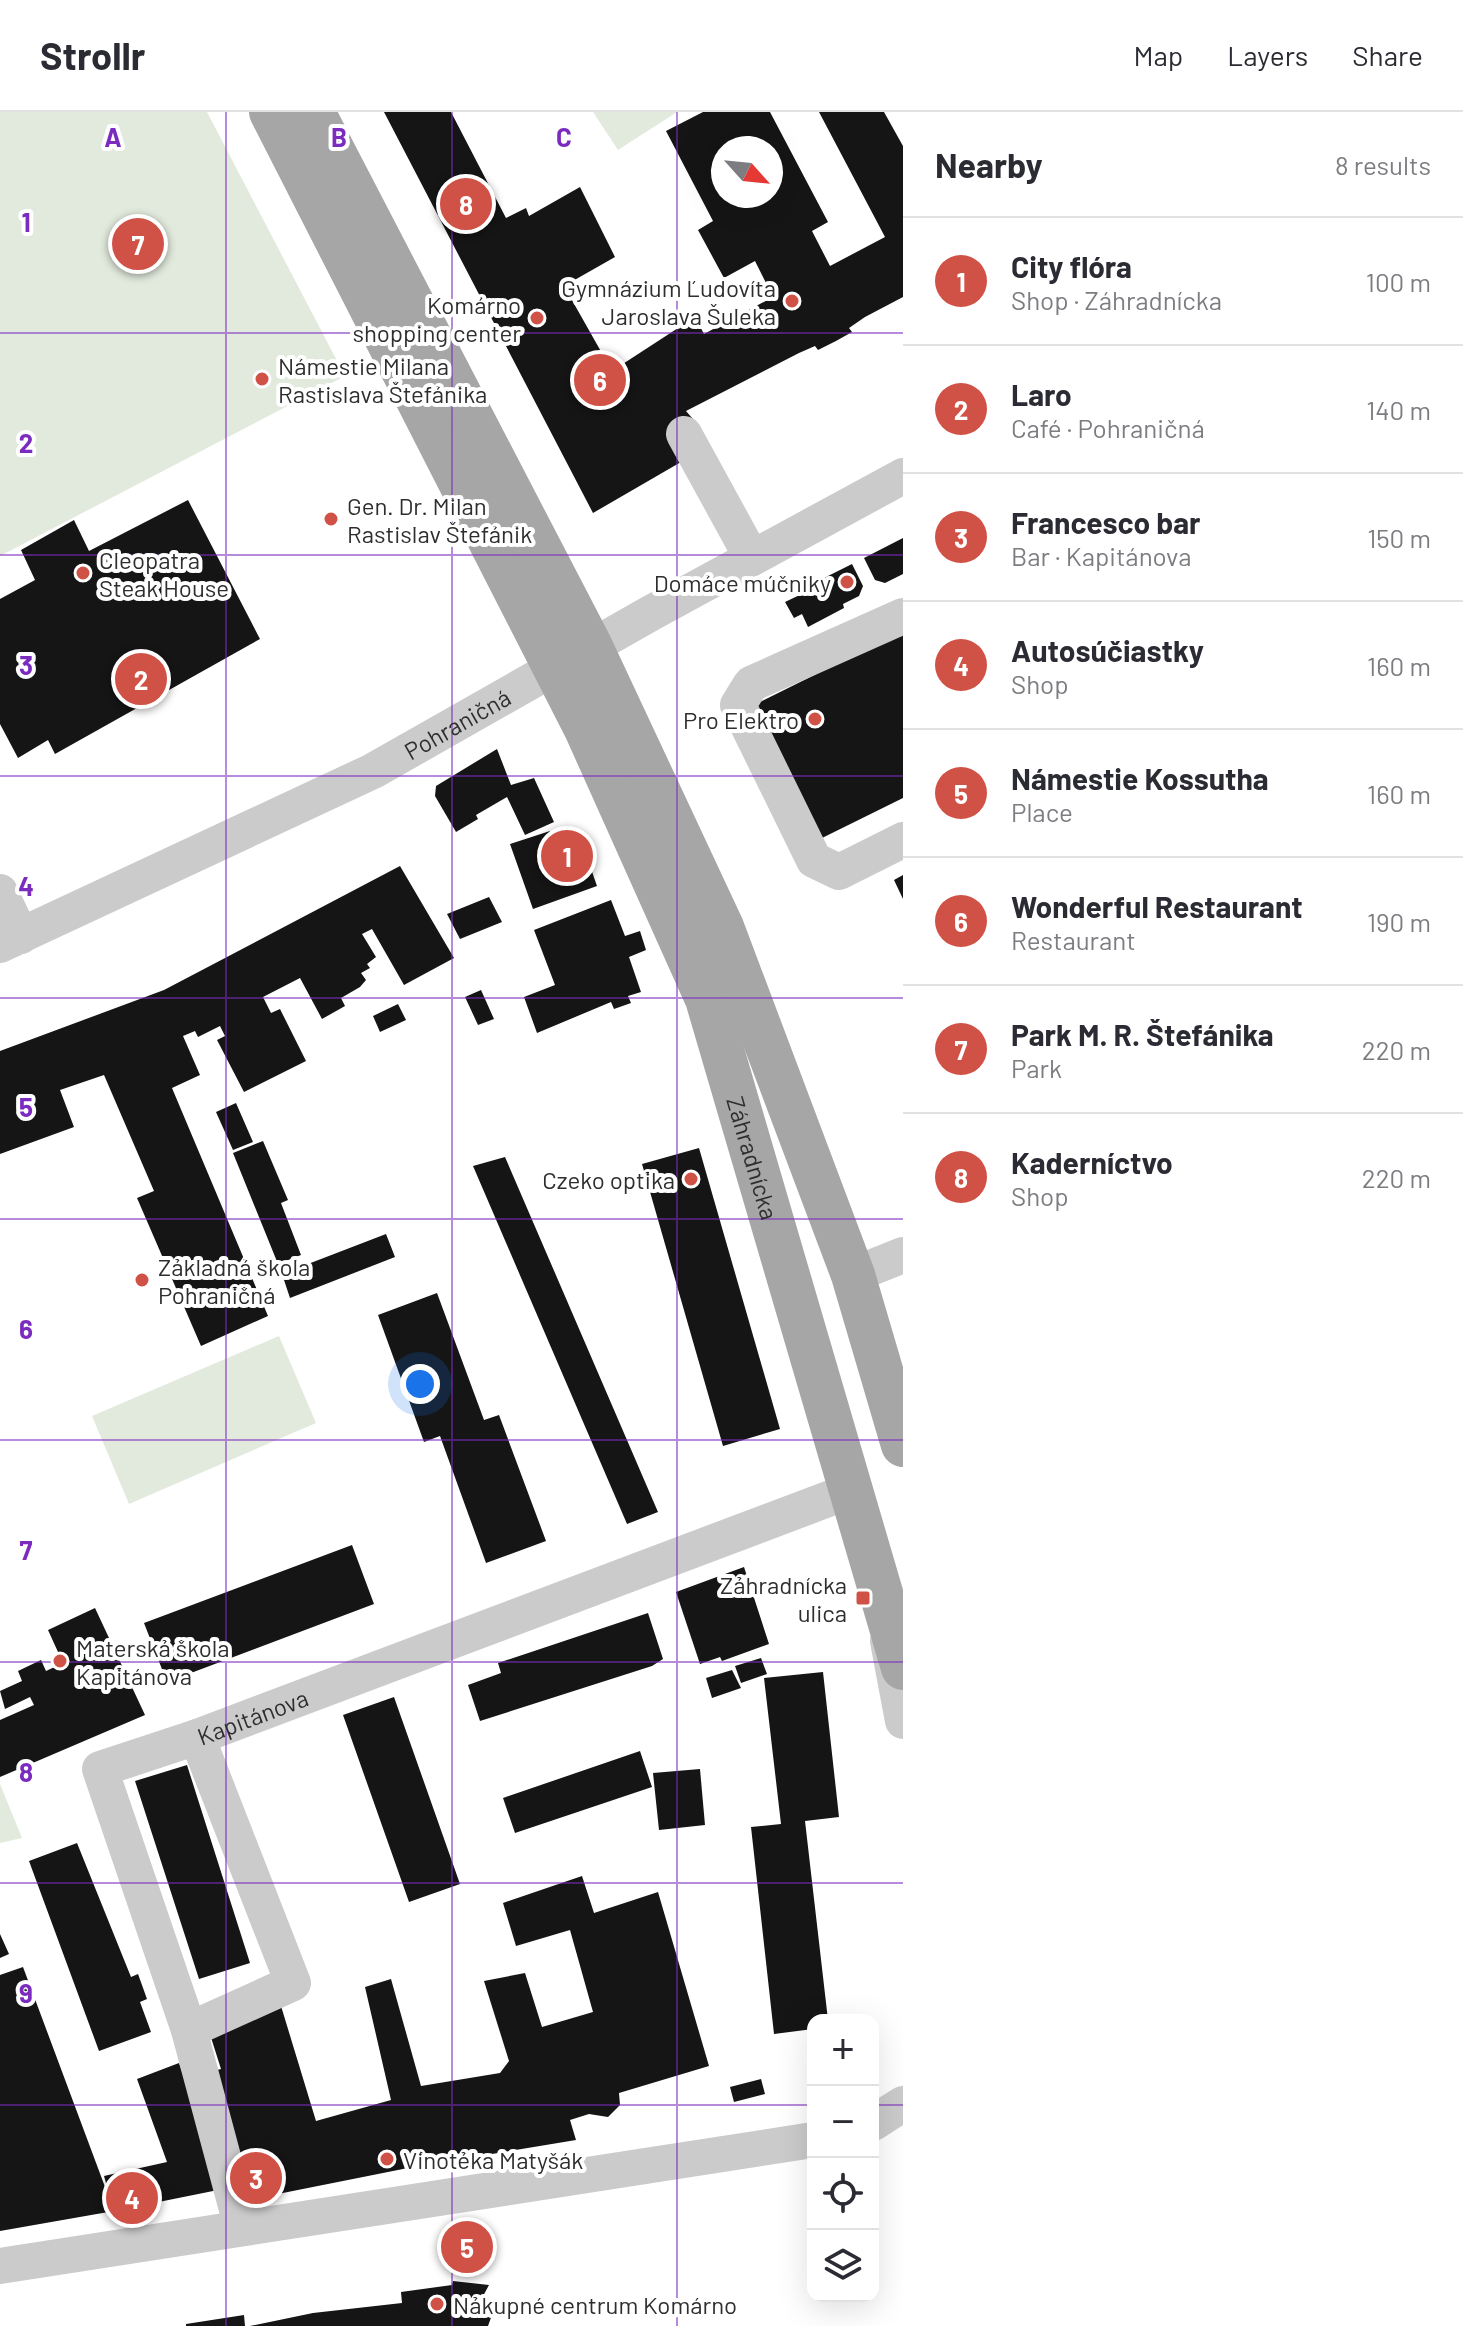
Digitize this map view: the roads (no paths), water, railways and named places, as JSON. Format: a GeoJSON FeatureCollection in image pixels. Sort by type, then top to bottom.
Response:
{"type":"FeatureCollection","features":[{"type":"Feature","properties":{"kind":"main road"},"geometry":{"type":"LineString","coordinates":[[271,112],[573,657]]}},
{"type":"Feature","properties":{"kind":"main road"},"geometry":{"type":"LineString","coordinates":[[313,112],[573,657]]}},
{"type":"Feature","properties":{"kind":"main road","name":"Záhradnícka"},"geometry":{"type":"LineString","coordinates":[[573,657],[722,927],[853,1275],[903,1445]]}},
{"type":"Feature","properties":{"kind":"main road","name":"Záhradnícka"},"geometry":{"type":"LineString","coordinates":[[573,657],[707,999],[903,1668]]}},
{"type":"Feature","properties":{"kind":"street"},"geometry":{"type":"LineString","coordinates":[[684,434],[752,558]]}},
{"type":"Feature","properties":{"kind":"street","name":"Pohraničná"},"geometry":{"type":"LineString","coordinates":[[11,941],[373,771],[903,476]]}},
{"type":"Feature","properties":{"kind":"street"},"geometry":{"type":"LineString","coordinates":[[903,616],[751,684],[738,705],[814,860],[839,872],[903,840]]}},
{"type":"Feature","properties":{"kind":"street"},"geometry":{"type":"LineString","coordinates":[[0,892],[11,941]]}},
{"type":"Feature","properties":{"kind":"street"},"geometry":{"type":"LineString","coordinates":[[853,1275],[903,1255]]}},
{"type":"Feature","properties":{"kind":"street","name":"Kapitánova"},"geometry":{"type":"LineString","coordinates":[[242,2228],[189,2030],[100,1769],[197,1737],[852,1490]]}},
{"type":"Feature","properties":{"kind":"street"},"geometry":{"type":"LineString","coordinates":[[879,1592],[903,1721]]}},
{"type":"Feature","properties":{"kind":"street"},"geometry":{"type":"LineString","coordinates":[[189,2030],[293,1983],[197,1737]]}},
{"type":"Feature","properties":{"kind":"street"},"geometry":{"type":"LineString","coordinates":[[879,2119],[903,2104]]}},
{"type":"Feature","properties":{"kind":"street"},"geometry":{"type":"LineString","coordinates":[[879,2136],[903,2134]]}},
{"type":"Feature","properties":{"kind":"street"},"geometry":{"type":"LineString","coordinates":[[0,2266],[807,2141]]}},
{"type":"Feature","properties":{"kind":"place","name":"Kaderníctvo"},"geometry":{"type":"Point","coordinates":[466,204]}},
{"type":"Feature","properties":{"kind":"place","name":"Park M. R. Štefánika"},"geometry":{"type":"Point","coordinates":[138,244]}},
{"type":"Feature","properties":{"kind":"place","name":"Gymnázium Ľudovíta Jaroslava Šuleka"},"geometry":{"type":"Point","coordinates":[792,301]}},
{"type":"Feature","properties":{"kind":"place","name":"Komárno shopping center"},"geometry":{"type":"Point","coordinates":[537,318]}},
{"type":"Feature","properties":{"kind":"place","name":"Námestie Milana Rastislava Štefánika"},"geometry":{"type":"Point","coordinates":[262,379]}},
{"type":"Feature","properties":{"kind":"place","name":"Wonderful Restaurant"},"geometry":{"type":"Point","coordinates":[600,380]}},
{"type":"Feature","properties":{"kind":"place","name":"Gen. Dr. Milan Rastislav Štefánik"},"geometry":{"type":"Point","coordinates":[331,519]}},
{"type":"Feature","properties":{"kind":"place","name":"Cleopatra Steak House"},"geometry":{"type":"Point","coordinates":[83,573]}},
{"type":"Feature","properties":{"kind":"place","name":"Domáce múčniky"},"geometry":{"type":"Point","coordinates":[847,582]}},
{"type":"Feature","properties":{"kind":"place","name":"Laro"},"geometry":{"type":"Point","coordinates":[141,679]}},
{"type":"Feature","properties":{"kind":"place","name":"Pro Elektro"},"geometry":{"type":"Point","coordinates":[815,719]}},
{"type":"Feature","properties":{"kind":"place","name":"City flóra"},"geometry":{"type":"Point","coordinates":[567,856]}},
{"type":"Feature","properties":{"kind":"place","name":"Czeko optika"},"geometry":{"type":"Point","coordinates":[691,1179]}},
{"type":"Feature","properties":{"kind":"place","name":"Základná škola Pohraničná"},"geometry":{"type":"Point","coordinates":[142,1280]}},
{"type":"Feature","properties":{"kind":"place","name":"Záhradnícka ulica"},"geometry":{"type":"Point","coordinates":[863,1598]}},
{"type":"Feature","properties":{"kind":"place","name":"Materská škola Kapitánova"},"geometry":{"type":"Point","coordinates":[60,1661]}},
{"type":"Feature","properties":{"kind":"place","name":"Vinotéka Matyšák"},"geometry":{"type":"Point","coordinates":[387,2159]}},
{"type":"Feature","properties":{"kind":"place","name":"Francesco bar"},"geometry":{"type":"Point","coordinates":[256,2178]}},
{"type":"Feature","properties":{"kind":"place","name":"Autosúčiastky"},"geometry":{"type":"Point","coordinates":[132,2198]}},
{"type":"Feature","properties":{"kind":"place","name":"Námestie Kossutha"},"geometry":{"type":"Point","coordinates":[467,2247]}},
{"type":"Feature","properties":{"kind":"place","name":"Nákupné centrum Komárno"},"geometry":{"type":"Point","coordinates":[437,2304]}}]}
